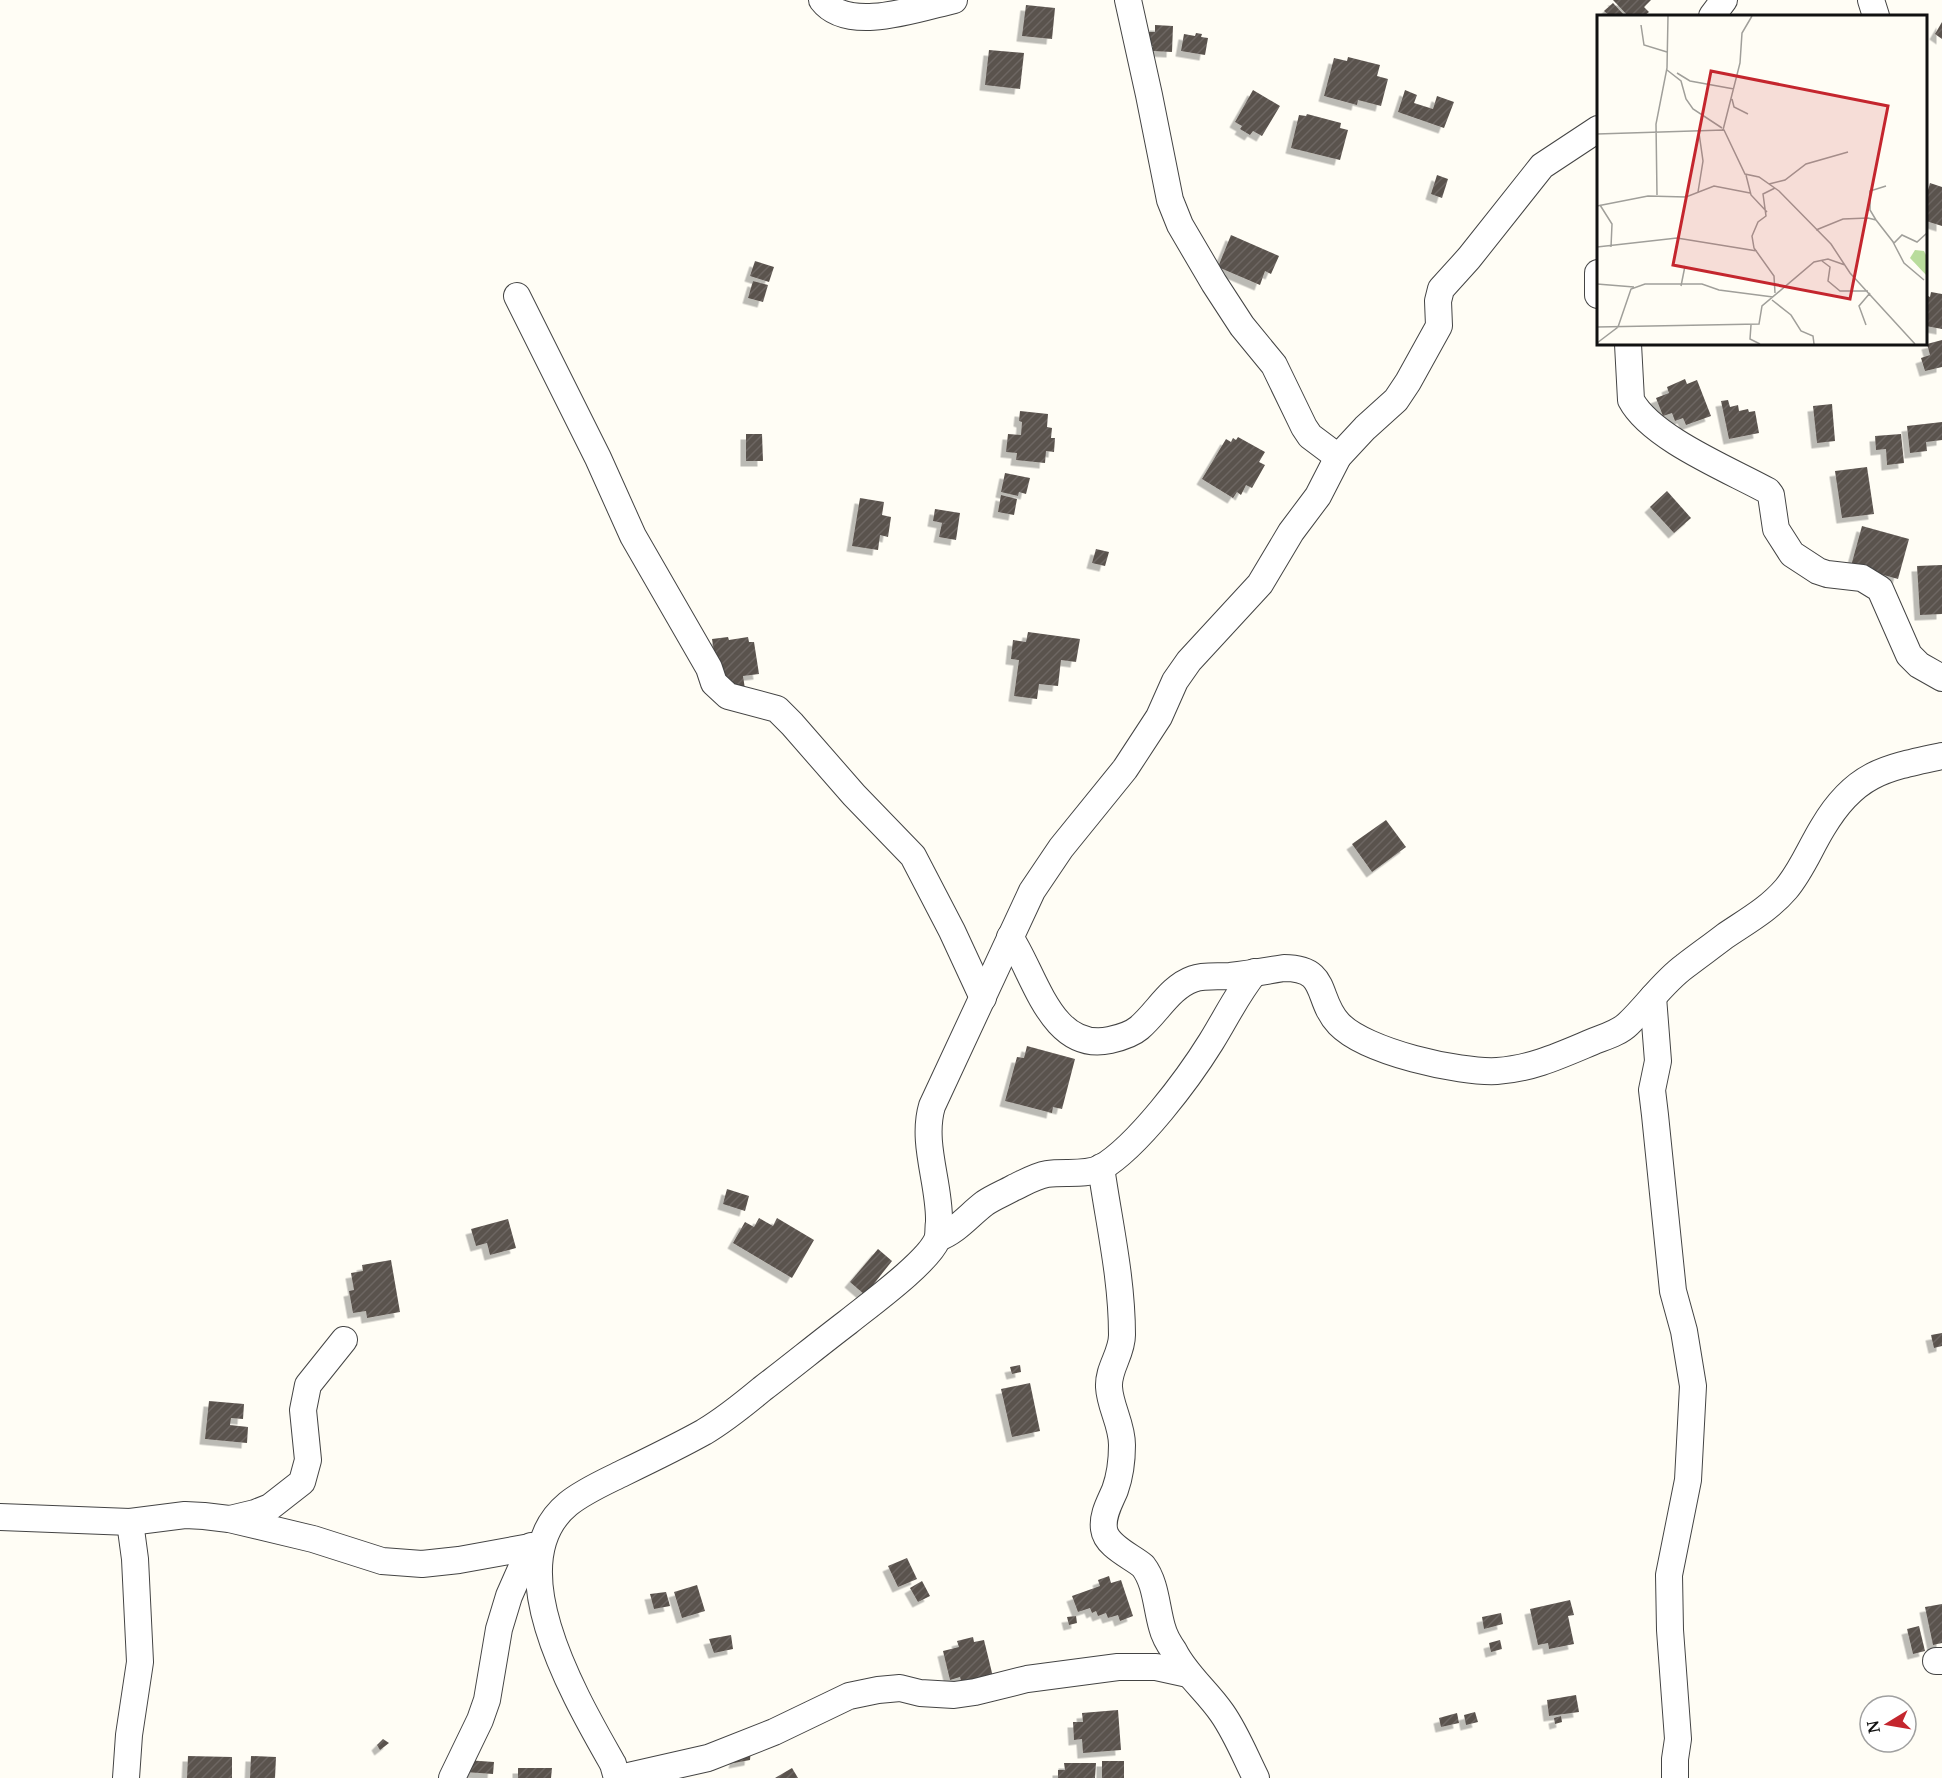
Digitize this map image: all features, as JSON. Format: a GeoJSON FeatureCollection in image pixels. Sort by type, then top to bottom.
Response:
{"type":"FeatureCollection","features":[{"type":"Feature","properties":{"kind":"street"},"geometry":{"type":"LineString","coordinates":[[822,0],[835,12],[854,18],[893,14],[954,0]]}},
{"type":"Feature","properties":{"kind":"street"},"geometry":{"type":"LineString","coordinates":[[1128,0],[1170,200],[1180,225],[1242,326],[1274,365],[1304,427],[1310,435],[1338,457]]}},
{"type":"Feature","properties":{"kind":"street"},"geometry":{"type":"LineString","coordinates":[[1713,15],[1724,0]]}},
{"type":"Feature","properties":{"kind":"street"},"geometry":{"type":"LineString","coordinates":[[1871,0],[1876,15]]}},
{"type":"Feature","properties":{"kind":"street"},"geometry":{"type":"LineString","coordinates":[[452,1778],[480,1720],[499,1629],[509,1596],[551,1522],[569,1503],[594,1488],[715,1424],[880,1296],[932,1248],[938,1238],[939,1204],[928,1133],[928,1118],[1032,891],[1061,848],[1125,769],[1159,717],[1175,681],[1189,661],[1260,584],[1291,532],[1318,496],[1338,457],[1396,400],[1438,326],[1438,301],[1441,289],[1469,258],[1542,166],[1597,130]]}},
{"type":"Feature","properties":{"kind":"street"},"geometry":{"type":"LineString","coordinates":[[517,296],[598,458],[633,536],[709,668],[714,683],[728,696],[777,709],[854,795],[913,856],[952,931],[983,998]]}},
{"type":"Feature","properties":{"kind":"street"},"geometry":{"type":"LineString","coordinates":[[1628,345],[1631,400],[1649,423],[1719,467],[1768,491],[1771,495],[1776,529],[1792,554],[1818,571],[1862,578],[1880,589],[1909,656],[1919,665],[1942,678]]}},
{"type":"Feature","properties":{"kind":"street"},"geometry":{"type":"LineString","coordinates":[[1010,938],[1021,954],[1038,992],[1053,1017],[1072,1034],[1090,1042],[1116,1039],[1137,1031],[1163,1003],[1191,980],[1299,968],[1309,971],[1315,979],[1328,1007],[1339,1023],[1352,1034],[1368,1042],[1440,1065],[1478,1071],[1516,1069],[1547,1061],[1627,1025],[1683,967],[1766,908],[1785,890],[1806,860],[1823,826],[1839,803],[1858,784],[1882,771],[1942,756]]}},
{"type":"Feature","properties":{"kind":"street"},"geometry":{"type":"LineString","coordinates":[[938,1238],[956,1229],[986,1203],[1036,1177],[1056,1173],[1084,1172],[1101,1167],[1133,1142],[1159,1112],[1211,1042],[1240,991],[1255,972]]}},
{"type":"Feature","properties":{"kind":"street"},"geometry":{"type":"LineString","coordinates":[[1653,997],[1658,1060],[1652,1090],[1673,1291],[1684,1331],[1693,1386],[1688,1480],[1669,1575],[1670,1630],[1678,1730],[1676,1778]]}},
{"type":"Feature","properties":{"kind":"street"},"geometry":{"type":"LineString","coordinates":[[1101,1167],[1119,1277],[1122,1333],[1122,1342],[1112,1369],[1109,1386],[1112,1405],[1120,1428],[1122,1459],[1115,1489],[1104,1519],[1104,1528],[1110,1541],[1147,1571],[1162,1629],[1188,1674],[1222,1713],[1239,1740],[1256,1778]]}},
{"type":"Feature","properties":{"kind":"street"},"geometry":{"type":"LineString","coordinates":[[229,1519],[270,1507],[302,1482],[308,1460],[303,1410],[306,1392],[318,1370],[344,1340]]}},
{"type":"Feature","properties":{"kind":"street"},"geometry":{"type":"LineString","coordinates":[[0,1517],[130,1521],[184,1515],[229,1519],[313,1539],[382,1561],[431,1563],[536,1546]]}},
{"type":"Feature","properties":{"kind":"street"},"geometry":{"type":"LineString","coordinates":[[126,1778],[129,1735],[140,1662],[135,1558],[130,1521]]}},
{"type":"Feature","properties":{"kind":"street"},"geometry":{"type":"LineString","coordinates":[[536,1546],[540,1586],[555,1650],[577,1700],[619,1778],[708,1758],[774,1732],[849,1696],[878,1690],[900,1688],[920,1693],[954,1695],[1028,1679],[1118,1667],[1156,1667],[1188,1674]]}},
{"type":"Feature","properties":{"kind":"building"},"geometry":{"type":"Polygon","coordinates":[[[1613,0],[1651,0],[1644,7],[1649,12],[1645,15],[1627,15],[1613,0]]]}},
{"type":"Feature","properties":{"kind":"building"},"geometry":{"type":"Polygon","coordinates":[[[1613,3],[1624,15],[1609,15],[1604,11],[1613,3]]]}},
{"type":"Feature","properties":{"kind":"building"},"geometry":{"type":"Polygon","coordinates":[[[1026,5],[1055,8],[1052,39],[1022,36],[1026,5]]]}},
{"type":"Feature","properties":{"kind":"building"},"geometry":{"type":"Polygon","coordinates":[[[1942,22],[1942,39],[1935,34],[1942,22]]]}},
{"type":"Feature","properties":{"kind":"building"},"geometry":{"type":"Polygon","coordinates":[[[1155,25],[1173,26],[1172,52],[1153,51],[1153,46],[1147,46],[1148,32],[1155,32],[1155,25]]]}},
{"type":"Feature","properties":{"kind":"building"},"geometry":{"type":"Polygon","coordinates":[[[1196,33],[1208,38],[1205,55],[1181,51],[1184,34],[1195,36],[1196,33]]]}},
{"type":"Feature","properties":{"kind":"building"},"geometry":{"type":"Polygon","coordinates":[[[989,50],[1024,53],[1020,89],[985,85],[989,50]]]}},
{"type":"Feature","properties":{"kind":"building"},"geometry":{"type":"Polygon","coordinates":[[[1348,57],[1380,65],[1377,76],[1388,79],[1381,106],[1358,100],[1357,105],[1324,96],[1334,58],[1347,61],[1348,57]]]}},
{"type":"Feature","properties":{"kind":"building"},"geometry":{"type":"Polygon","coordinates":[[[1253,90],[1280,106],[1262,136],[1253,131],[1250,135],[1240,129],[1242,126],[1235,122],[1253,90]]]}},
{"type":"Feature","properties":{"kind":"building"},"geometry":{"type":"Polygon","coordinates":[[[1405,90],[1417,95],[1414,103],[1433,109],[1437,96],[1454,102],[1444,128],[1398,112],[1405,90]]]}},
{"type":"Feature","properties":{"kind":"building"},"geometry":{"type":"Polygon","coordinates":[[[1307,114],[1341,123],[1340,128],[1348,130],[1340,160],[1291,148],[1299,115],[1306,116],[1307,114]]]}},
{"type":"Feature","properties":{"kind":"building"},"geometry":{"type":"Polygon","coordinates":[[[1437,175],[1448,179],[1442,198],[1431,194],[1437,175]]]}},
{"type":"Feature","properties":{"kind":"building"},"geometry":{"type":"Polygon","coordinates":[[[1930,183],[1942,187],[1942,226],[1927,221],[1927,194],[1930,183]]]}},
{"type":"Feature","properties":{"kind":"building"},"geometry":{"type":"Polygon","coordinates":[[[1231,235],[1279,256],[1271,274],[1265,271],[1260,285],[1218,267],[1231,235]]]}},
{"type":"Feature","properties":{"kind":"building"},"geometry":{"type":"Polygon","coordinates":[[[755,261],[774,267],[769,282],[750,276],[755,261]]]}},
{"type":"Feature","properties":{"kind":"building"},"geometry":{"type":"Polygon","coordinates":[[[753,281],[768,285],[763,302],[748,298],[753,281]]]}},
{"type":"Feature","properties":{"kind":"building"},"geometry":{"type":"Polygon","coordinates":[[[1931,292],[1942,294],[1942,329],[1927,326],[1927,296],[1930,297],[1931,292]]]}},
{"type":"Feature","properties":{"kind":"building"},"geometry":{"type":"Polygon","coordinates":[[[1942,340],[1942,367],[1925,371],[1921,358],[1930,355],[1927,344],[1942,340]]]}},
{"type":"Feature","properties":{"kind":"building"},"geometry":{"type":"Polygon","coordinates":[[[1685,379],[1687,384],[1697,380],[1711,416],[1686,425],[1683,418],[1675,421],[1672,413],[1663,416],[1656,398],[1669,393],[1667,387],[1685,379]]]}},
{"type":"Feature","properties":{"kind":"building"},"geometry":{"type":"Polygon","coordinates":[[[1728,400],[1730,407],[1738,405],[1739,411],[1748,409],[1749,412],[1755,411],[1759,433],[1729,439],[1721,401],[1728,400]]]}},
{"type":"Feature","properties":{"kind":"building"},"geometry":{"type":"Polygon","coordinates":[[[1832,404],[1835,441],[1817,443],[1813,406],[1832,404]]]}},
{"type":"Feature","properties":{"kind":"building"},"geometry":{"type":"Polygon","coordinates":[[[1020,411],[1048,414],[1047,427],[1052,428],[1051,438],[1055,438],[1054,452],[1046,451],[1045,463],[1016,460],[1017,453],[1006,452],[1008,434],[1021,435],[1020,411]]]}},
{"type":"Feature","properties":{"kind":"building"},"geometry":{"type":"Polygon","coordinates":[[[1942,422],[1942,440],[1926,442],[1927,451],[1910,453],[1907,426],[1942,422]]]}},
{"type":"Feature","properties":{"kind":"building"},"geometry":{"type":"Polygon","coordinates":[[[746,434],[762,434],[763,461],[746,461],[746,434]]]}},
{"type":"Feature","properties":{"kind":"building"},"geometry":{"type":"Polygon","coordinates":[[[1901,434],[1904,463],[1887,465],[1886,449],[1876,450],[1875,436],[1901,434]]]}},
{"type":"Feature","properties":{"kind":"building"},"geometry":{"type":"Polygon","coordinates":[[[1238,437],[1265,452],[1259,462],[1265,465],[1252,488],[1246,485],[1241,495],[1237,492],[1233,498],[1202,479],[1226,439],[1231,442],[1233,438],[1236,440],[1238,437]]]}},
{"type":"Feature","properties":{"kind":"building"},"geometry":{"type":"Polygon","coordinates":[[[1867,467],[1874,514],[1842,518],[1835,471],[1867,467]]]}},
{"type":"Feature","properties":{"kind":"building"},"geometry":{"type":"Polygon","coordinates":[[[1005,473],[1030,478],[1026,494],[1019,492],[1018,496],[1001,492],[1005,473]]]}},
{"type":"Feature","properties":{"kind":"building"},"geometry":{"type":"Polygon","coordinates":[[[1667,491],[1691,518],[1674,533],[1650,507],[1667,491]]]}},
{"type":"Feature","properties":{"kind":"building"},"geometry":{"type":"Polygon","coordinates":[[[1001,495],[1017,499],[1014,515],[998,512],[1001,495]]]}},
{"type":"Feature","properties":{"kind":"building"},"geometry":{"type":"Polygon","coordinates":[[[860,498],[884,502],[882,515],[891,517],[888,537],[880,535],[878,550],[852,546],[860,498]]]}},
{"type":"Feature","properties":{"kind":"building"},"geometry":{"type":"Polygon","coordinates":[[[935,509],[960,513],[956,540],[939,537],[942,523],[948,524],[933,521],[935,509]]]}},
{"type":"Feature","properties":{"kind":"building"},"geometry":{"type":"Polygon","coordinates":[[[1862,526],[1909,539],[1898,579],[1851,566],[1862,526]]]}},
{"type":"Feature","properties":{"kind":"building"},"geometry":{"type":"Polygon","coordinates":[[[1096,549],[1109,552],[1105,566],[1092,563],[1096,549]]]}},
{"type":"Feature","properties":{"kind":"building"},"geometry":{"type":"Polygon","coordinates":[[[1942,565],[1942,614],[1920,615],[1917,566],[1942,565]]]}},
{"type":"Feature","properties":{"kind":"building"},"geometry":{"type":"Polygon","coordinates":[[[1028,632],[1080,639],[1076,662],[1061,660],[1058,686],[1039,684],[1037,699],[1014,696],[1019,660],[1011,659],[1013,640],[1026,642],[1028,632]]]}},
{"type":"Feature","properties":{"kind":"building"},"geometry":{"type":"Polygon","coordinates":[[[728,637],[729,640],[748,637],[749,642],[754,642],[759,674],[743,676],[745,689],[734,691],[733,683],[719,685],[712,639],[728,637]]]}},
{"type":"Feature","properties":{"kind":"building"},"geometry":{"type":"Polygon","coordinates":[[[1386,820],[1406,847],[1372,872],[1352,844],[1386,820]]]}},
{"type":"Feature","properties":{"kind":"building"},"geometry":{"type":"Polygon","coordinates":[[[1027,1046],[1075,1059],[1062,1109],[1053,1107],[1052,1113],[1005,1101],[1017,1057],[1024,1058],[1027,1046]]]}},
{"type":"Feature","properties":{"kind":"building"},"geometry":{"type":"Polygon","coordinates":[[[727,1189],[749,1196],[745,1211],[723,1204],[727,1189]]]}},
{"type":"Feature","properties":{"kind":"building"},"geometry":{"type":"Polygon","coordinates":[[[759,1218],[773,1226],[777,1218],[814,1240],[792,1278],[733,1243],[745,1222],[754,1227],[759,1218]]]}},
{"type":"Feature","properties":{"kind":"building"},"geometry":{"type":"Polygon","coordinates":[[[508,1219],[516,1248],[490,1255],[487,1243],[476,1246],[471,1229],[508,1219]]]}},
{"type":"Feature","properties":{"kind":"building"},"geometry":{"type":"Polygon","coordinates":[[[878,1249],[892,1261],[865,1295],[850,1282],[878,1249]]]}},
{"type":"Feature","properties":{"kind":"building"},"geometry":{"type":"Polygon","coordinates":[[[391,1260],[400,1312],[367,1318],[366,1311],[353,1313],[349,1291],[354,1290],[351,1273],[363,1271],[362,1265],[391,1260]]]}},
{"type":"Feature","properties":{"kind":"building"},"geometry":{"type":"Polygon","coordinates":[[[1942,1333],[1942,1346],[1934,1348],[1931,1335],[1942,1333]]]}},
{"type":"Feature","properties":{"kind":"building"},"geometry":{"type":"Polygon","coordinates":[[[1020,1365],[1021,1372],[1012,1374],[1010,1367],[1020,1365]]]}},
{"type":"Feature","properties":{"kind":"building"},"geometry":{"type":"Polygon","coordinates":[[[1030,1383],[1040,1431],[1012,1437],[1001,1389],[1030,1383]]]}},
{"type":"Feature","properties":{"kind":"building"},"geometry":{"type":"Polygon","coordinates":[[[209,1401],[244,1404],[243,1419],[231,1418],[230,1425],[248,1427],[247,1443],[205,1439],[209,1401]]]}},
{"type":"Feature","properties":{"kind":"building"},"geometry":{"type":"Polygon","coordinates":[[[907,1558],[917,1579],[898,1587],[888,1566],[907,1558]]]}},
{"type":"Feature","properties":{"kind":"building"},"geometry":{"type":"Polygon","coordinates":[[[1109,1576],[1111,1583],[1121,1580],[1133,1616],[1120,1621],[1118,1615],[1108,1618],[1106,1613],[1098,1616],[1096,1611],[1092,1613],[1090,1608],[1078,1612],[1072,1596],[1100,1586],[1098,1580],[1109,1576]]]}},
{"type":"Feature","properties":{"kind":"building"},"geometry":{"type":"Polygon","coordinates":[[[922,1581],[930,1596],[918,1602],[910,1588],[922,1581]]]}},
{"type":"Feature","properties":{"kind":"building"},"geometry":{"type":"Polygon","coordinates":[[[697,1585],[705,1611],[682,1618],[674,1592],[697,1585]]]}},
{"type":"Feature","properties":{"kind":"building"},"geometry":{"type":"Polygon","coordinates":[[[666,1592],[670,1606],[654,1609],[650,1594],[666,1592]]]}},
{"type":"Feature","properties":{"kind":"building"},"geometry":{"type":"Polygon","coordinates":[[[1570,1600],[1574,1615],[1568,1616],[1574,1644],[1549,1649],[1548,1643],[1538,1645],[1530,1609],[1570,1600]]]}},
{"type":"Feature","properties":{"kind":"building"},"geometry":{"type":"Polygon","coordinates":[[[1942,1604],[1942,1643],[1933,1645],[1925,1607],[1942,1604]]]}},
{"type":"Feature","properties":{"kind":"building"},"geometry":{"type":"Polygon","coordinates":[[[1501,1613],[1503,1624],[1484,1629],[1482,1617],[1501,1613]]]}},
{"type":"Feature","properties":{"kind":"building"},"geometry":{"type":"Polygon","coordinates":[[[1076,1616],[1077,1623],[1069,1625],[1067,1617],[1076,1616]]]}},
{"type":"Feature","properties":{"kind":"building"},"geometry":{"type":"Polygon","coordinates":[[[1919,1626],[1925,1651],[1913,1654],[1907,1629],[1919,1626]]]}},
{"type":"Feature","properties":{"kind":"building"},"geometry":{"type":"Polygon","coordinates":[[[731,1635],[733,1649],[714,1653],[709,1639],[731,1635]]]}},
{"type":"Feature","properties":{"kind":"building"},"geometry":{"type":"Polygon","coordinates":[[[973,1637],[974,1642],[984,1640],[993,1677],[962,1684],[960,1677],[950,1680],[943,1651],[959,1647],[957,1641],[973,1637]]]}},
{"type":"Feature","properties":{"kind":"building"},"geometry":{"type":"Polygon","coordinates":[[[1500,1640],[1502,1649],[1491,1652],[1489,1643],[1500,1640]]]}},
{"type":"Feature","properties":{"kind":"building"},"geometry":{"type":"Polygon","coordinates":[[[1576,1695],[1579,1712],[1549,1716],[1547,1700],[1576,1695]]]}},
{"type":"Feature","properties":{"kind":"building"},"geometry":{"type":"Polygon","coordinates":[[[1118,1710],[1121,1750],[1083,1753],[1082,1739],[1074,1740],[1073,1722],[1083,1722],[1082,1713],[1118,1710]]]}},
{"type":"Feature","properties":{"kind":"building"},"geometry":{"type":"Polygon","coordinates":[[[1475,1712],[1478,1722],[1466,1725],[1464,1715],[1475,1712]]]}},
{"type":"Feature","properties":{"kind":"building"},"geometry":{"type":"Polygon","coordinates":[[[1457,1713],[1459,1723],[1441,1727],[1439,1718],[1457,1713]]]}},
{"type":"Feature","properties":{"kind":"building"},"geometry":{"type":"Polygon","coordinates":[[[1561,1716],[1562,1722],[1555,1724],[1554,1718],[1561,1716]]]}},
{"type":"Feature","properties":{"kind":"building"},"geometry":{"type":"Polygon","coordinates":[[[383,1739],[389,1743],[380,1750],[377,1745],[383,1739]]]}},
{"type":"Feature","properties":{"kind":"building"},"geometry":{"type":"Polygon","coordinates":[[[751,1749],[750,1760],[734,1763],[737,1753],[751,1749]]]}},
{"type":"Feature","properties":{"kind":"building"},"geometry":{"type":"Polygon","coordinates":[[[188,1756],[232,1757],[232,1778],[187,1778],[188,1756]]]}},
{"type":"Feature","properties":{"kind":"building"},"geometry":{"type":"Polygon","coordinates":[[[251,1756],[276,1757],[275,1778],[250,1778],[251,1756]]]}},
{"type":"Feature","properties":{"kind":"building"},"geometry":{"type":"Polygon","coordinates":[[[466,1760],[494,1762],[493,1774],[465,1772],[466,1760]]]}},
{"type":"Feature","properties":{"kind":"building"},"geometry":{"type":"Polygon","coordinates":[[[1102,1761],[1124,1761],[1124,1778],[1102,1778],[1102,1761]]]}},
{"type":"Feature","properties":{"kind":"building"},"geometry":{"type":"Polygon","coordinates":[[[1064,1763],[1096,1763],[1095,1778],[1058,1778],[1058,1770],[1065,1770],[1064,1763]]]}},
{"type":"Feature","properties":{"kind":"building"},"geometry":{"type":"Polygon","coordinates":[[[518,1768],[552,1768],[551,1778],[518,1778],[518,1768]]]}},
{"type":"Feature","properties":{"kind":"building"},"geometry":{"type":"Polygon","coordinates":[[[792,1768],[798,1778],[775,1778],[792,1768]]]}}]}
